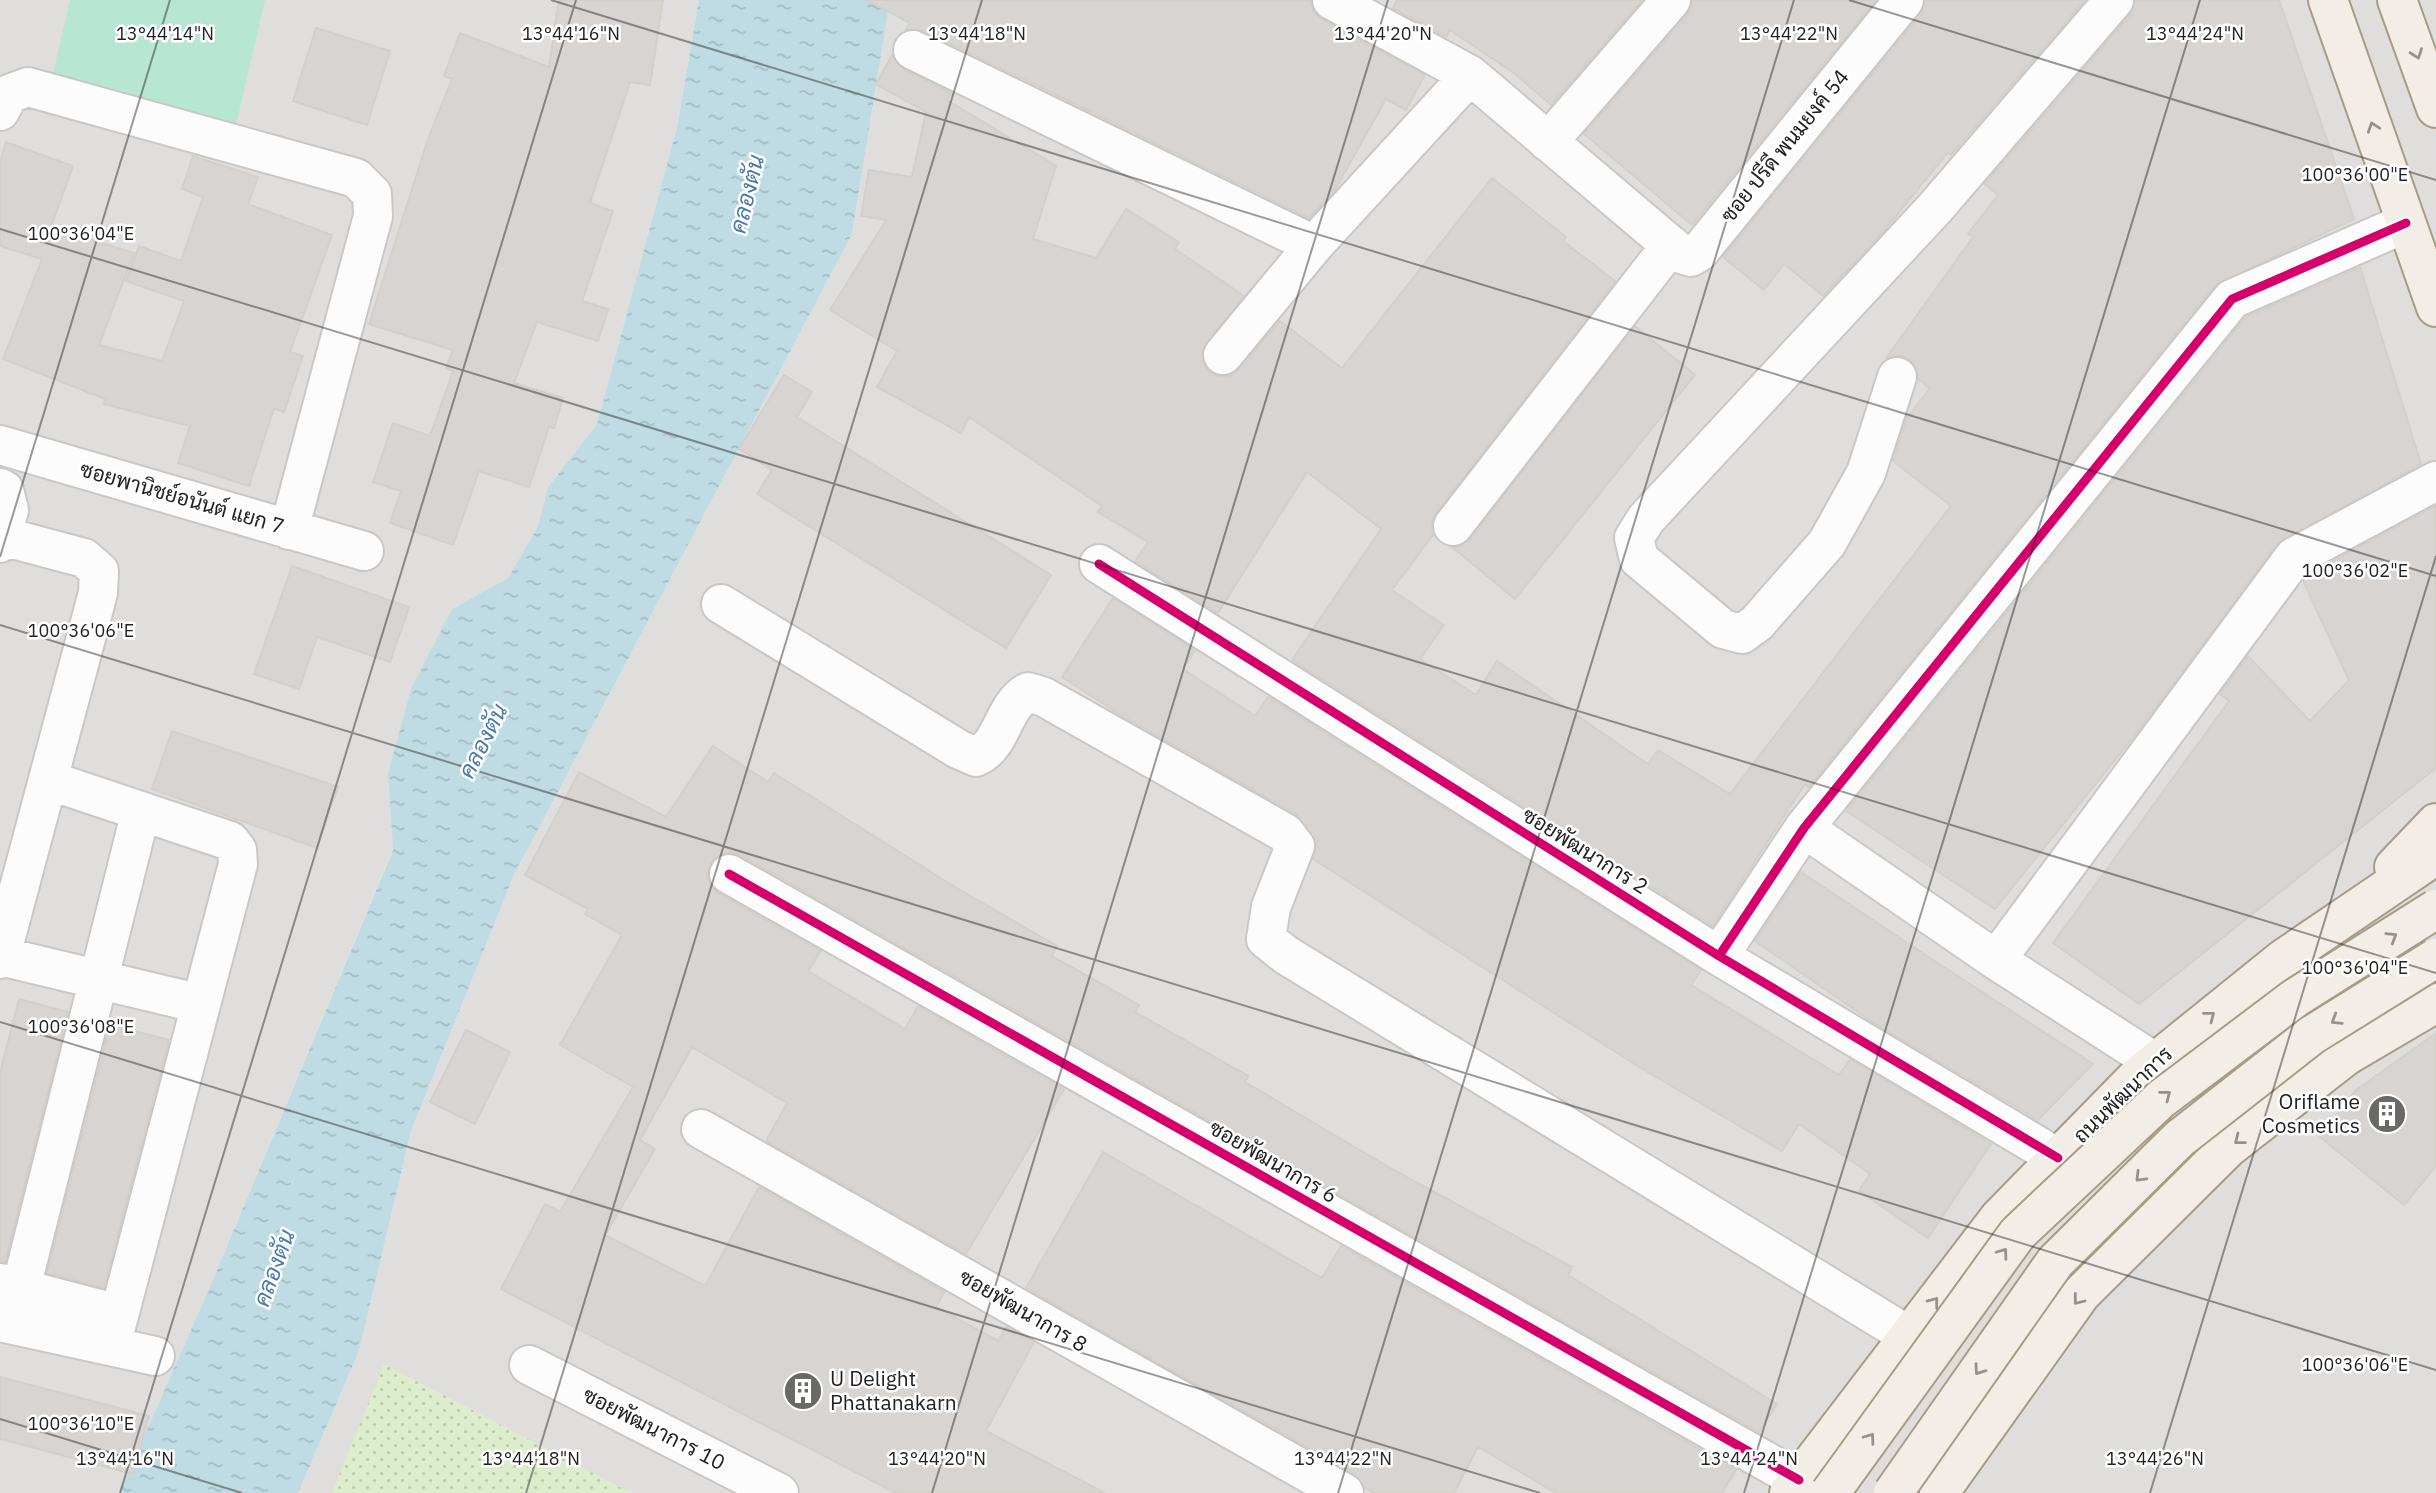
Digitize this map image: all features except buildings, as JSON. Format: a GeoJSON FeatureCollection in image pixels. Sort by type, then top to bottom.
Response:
{"type":"FeatureCollection","features":[{"type":"Feature","properties":{"kind":"main road"},"geometry":{"type":"LineString","coordinates":[[2328,0],[2436,307]]}},
{"type":"Feature","properties":{"kind":"main road"},"geometry":{"type":"LineString","coordinates":[[2397,0],[2436,108]]}},
{"type":"Feature","properties":{"kind":"main road"},"geometry":{"type":"LineString","coordinates":[[2346,916],[2436,823]]}},
{"type":"Feature","properties":{"kind":"main road","name":"ถนนพัฒนาการ"},"geometry":{"type":"LineString","coordinates":[[1806,1489],[1909,1336],[1999,1218],[2153,1061],[2283,959],[2436,855]]}},
{"type":"Feature","properties":{"kind":"main road","name":"ถนนพัฒนาการ"},"geometry":{"type":"LineString","coordinates":[[1806,1489],[2018,1233],[2161,1099],[2295,998],[2436,909]]}},
{"type":"Feature","properties":{"kind":"main road"},"geometry":{"type":"LineString","coordinates":[[1893,1493],[2055,1262],[2170,1148],[2312,1035],[2436,958]]}},
{"type":"Feature","properties":{"kind":"main road"},"geometry":{"type":"LineString","coordinates":[[1938,1493],[2081,1294],[2228,1148],[2346,1056],[2436,1003]]}},
{"type":"Feature","properties":{"kind":"main road"},"geometry":{"type":"LineString","coordinates":[[2053,1164],[2110,1200],[2122,1216],[2131,1245]]}},
{"type":"Feature","properties":{"kind":"street"},"geometry":{"type":"LineString","coordinates":[[1332,0],[1470,75],[1681,251]]}},
{"type":"Feature","properties":{"kind":"street"},"geometry":{"type":"LineString","coordinates":[[1548,142],[1671,0]]}},
{"type":"Feature","properties":{"kind":"street"},"geometry":{"type":"LineString","coordinates":[[1897,377],[1866,473],[1827,543],[1757,623],[1742,634],[1723,629],[1639,559],[1634,538],[1646,519],[1935,208],[2114,0]]}},
{"type":"Feature","properties":{"kind":"street","name":"ซอย ปรีดี พนมยงค์ 54"},"geometry":{"type":"LineString","coordinates":[[1452,526],[1681,251],[1699,252],[1889,5]]}},
{"type":"Feature","properties":{"kind":"street"},"geometry":{"type":"LineString","coordinates":[[914,50],[1314,245]]}},
{"type":"Feature","properties":{"kind":"street"},"geometry":{"type":"LineString","coordinates":[[1223,355],[1314,245],[1470,75]]}},
{"type":"Feature","properties":{"kind":"street"},"geometry":{"type":"LineString","coordinates":[[0,111],[9,94],[28,87],[355,178],[372,194],[373,216],[289,530]]}},
{"type":"Feature","properties":{"kind":"street"},"geometry":{"type":"LineString","coordinates":[[1719,956],[1804,828],[2232,299],[2406,223]]}},
{"type":"Feature","properties":{"kind":"street","name":"ซอยพานิชย์อนันต์ แยก 7"},"geometry":{"type":"LineString","coordinates":[[0,444],[364,551]]}},
{"type":"Feature","properties":{"kind":"street"},"geometry":{"type":"LineString","coordinates":[[1996,960],[2294,557],[2436,481]]}},
{"type":"Feature","properties":{"kind":"street"},"geometry":{"type":"LineString","coordinates":[[0,488],[4,490],[9,510],[1,540],[84,558],[99,571],[98,593],[0,957],[201,1004]]}},
{"type":"Feature","properties":{"kind":"street","name":"ซอยพัฒนาการ 2"},"geometry":{"type":"LineString","coordinates":[[1099,564],[2053,1164]]}},
{"type":"Feature","properties":{"kind":"street"},"geometry":{"type":"LineString","coordinates":[[721,604],[958,749],[976,757],[988,751],[1015,699],[1028,692],[1044,698],[1285,833],[1295,846],[1271,907],[1266,939],[1286,955],[1909,1336]]}},
{"type":"Feature","properties":{"kind":"street"},"geometry":{"type":"LineString","coordinates":[[48,780],[230,841],[237,850],[239,864],[115,1330]]}},
{"type":"Feature","properties":{"kind":"street"},"geometry":{"type":"LineString","coordinates":[[141,811],[99,980],[10,1286],[115,1330],[155,1356]]}},
{"type":"Feature","properties":{"kind":"street"},"geometry":{"type":"LineString","coordinates":[[1804,828],[1996,960],[2153,1061]]}},
{"type":"Feature","properties":{"kind":"street","name":"ซอยพัฒนาการ 6"},"geometry":{"type":"LineString","coordinates":[[729,874],[1806,1489]]}},
{"type":"Feature","properties":{"kind":"street","name":"ซอยพัฒนาการ 8"},"geometry":{"type":"LineString","coordinates":[[701,1129],[1344,1493]]}},
{"type":"Feature","properties":{"kind":"street"},"geometry":{"type":"LineString","coordinates":[[0,1322],[115,1330]]}},
{"type":"Feature","properties":{"kind":"street","name":"ซอยพัฒนาการ 10"},"geometry":{"type":"LineString","coordinates":[[529,1365],[779,1493]]}},
{"type":"Feature","properties":{"kind":"shaded area"},"geometry":{"type":"Polygon","coordinates":[[[0,0],[699,0],[677,127],[597,424],[548,487],[538,526],[508,578],[452,609],[388,774],[393,849],[212,1282],[119,1493],[0,1493],[0,0]]]}},
{"type":"Feature","properties":{"kind":"shaded area"},"geometry":{"type":"Polygon","coordinates":[[[890,0],[2436,0],[2436,1493],[298,1493],[359,1351],[411,1131],[514,875],[852,234],[890,0]]]}},
{"type":"Feature","properties":{"kind":"green space"},"geometry":{"type":"Polygon","coordinates":[[[70,0],[265,0],[236,125],[51,82],[70,0]]]}},
{"type":"Feature","properties":{"kind":"green space"},"geometry":{"type":"Polygon","coordinates":[[[384,1364],[631,1493],[332,1493],[384,1364]]]}},
{"type":"Feature","properties":{"kind":"water","name":"คลองตัน"},"geometry":{"type":"Polygon","coordinates":[[[699,0],[890,0],[852,234],[514,875],[411,1131],[359,1351],[298,1493],[119,1493],[212,1282],[393,850],[388,774],[411,689],[452,609],[508,578],[538,526],[548,487],[597,424],[677,127],[699,0]]]}},
{"type":"Feature","properties":{"kind":"cycle path"},"geometry":{"type":"LineString","coordinates":[[1719,956],[1804,828],[2232,299],[2406,223]]}},
{"type":"Feature","properties":{"kind":"cycle path"},"geometry":{"type":"LineString","coordinates":[[1099,564],[1719,956],[2058,1158]]}},
{"type":"Feature","properties":{"kind":"cycle path"},"geometry":{"type":"LineString","coordinates":[[729,874],[1799,1480]]}},
{"type":"Feature","properties":{"kind":"place","name":"Oriflame Cosmetics"},"geometry":{"type":"Point","coordinates":[2387,1114]}},
{"type":"Feature","properties":{"kind":"place","name":"U Delight Phattanakarn"},"geometry":{"type":"Point","coordinates":[803,1391]}}]}
